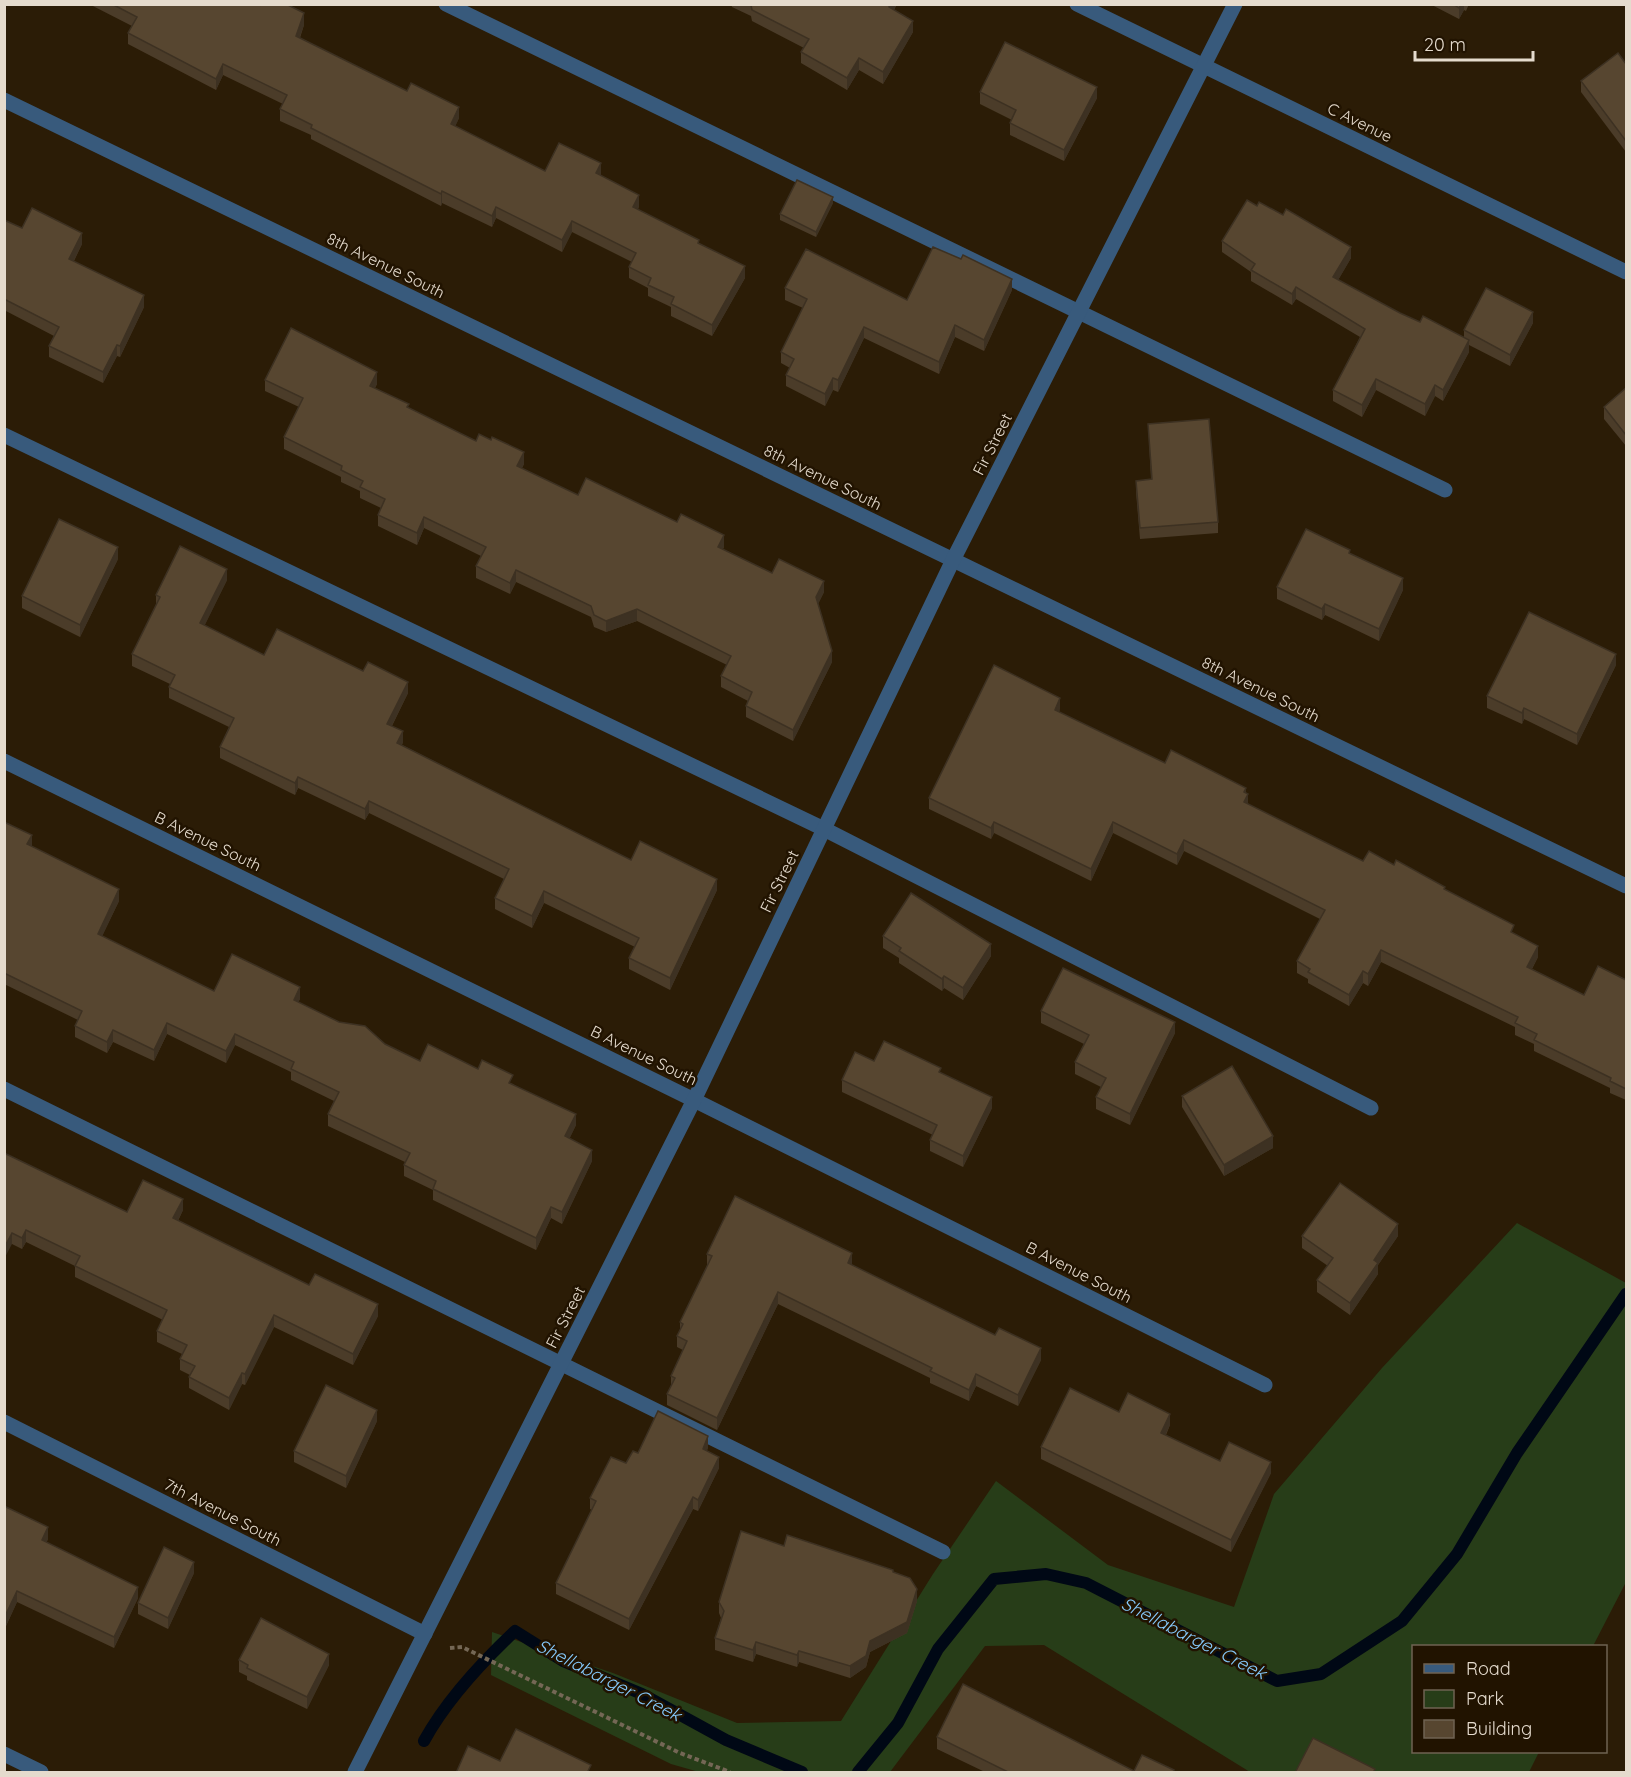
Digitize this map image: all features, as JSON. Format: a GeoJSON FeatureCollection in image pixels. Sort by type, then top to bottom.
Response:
{"type":"FeatureCollection","features":[{"type":"Feature","properties":{"kind":"street"},"geometry":{"type":"LineString","coordinates":[[446,4],[1445,490]]}},
{"type":"Feature","properties":{"kind":"street","name":"C Avenue"},"geometry":{"type":"LineString","coordinates":[[1077,4],[1626,272]]}},
{"type":"Feature","properties":{"kind":"street","name":"Fir Street"},"geometry":{"type":"LineString","coordinates":[[355,1773],[694,1100],[953,560],[1234,4]]}},
{"type":"Feature","properties":{"kind":"street","name":"8th Avenue South"},"geometry":{"type":"LineString","coordinates":[[4,100],[1626,886]]}},
{"type":"Feature","properties":{"kind":"street"},"geometry":{"type":"LineString","coordinates":[[4,435],[824,829],[1371,1108]]}},
{"type":"Feature","properties":{"kind":"street","name":"B Avenue South"},"geometry":{"type":"LineString","coordinates":[[4,761],[694,1100],[1265,1385]]}},
{"type":"Feature","properties":{"kind":"street"},"geometry":{"type":"LineString","coordinates":[[4,1089],[943,1552]]}},
{"type":"Feature","properties":{"kind":"street","name":"7th Avenue South"},"geometry":{"type":"LineString","coordinates":[[4,1422],[425,1634]]}},
{"type":"Feature","properties":{"kind":"street"},"geometry":{"type":"LineString","coordinates":[[4,1754],[41,1773]]}},
{"type":"Feature","properties":{"kind":"path"},"geometry":{"type":"LineString","coordinates":[[462,1647],[680,1753],[730,1773]]}},
{"type":"Feature","properties":{"kind":"green space"},"geometry":{"type":"Polygon","coordinates":[[[1517,1223],[1626,1283],[1626,1582],[1594,1645],[1412,1645],[1412,1753],[1538,1753],[1529,1772],[1250,1772],[1044,1645],[985,1646],[890,1772],[699,1772],[671,1764],[491,1675],[492,1632],[613,1673],[737,1723],[841,1721],[933,1574],[996,1481],[1108,1565],[1234,1607],[1274,1494],[1382,1368],[1517,1223]]]}},
{"type":"Feature","properties":{"kind":"building"},"geometry":{"type":"Polygon","coordinates":[[[112,4],[286,4],[304,13],[296,36],[407,91],[411,83],[459,107],[451,124],[545,171],[559,143],[601,163],[596,173],[639,195],[633,207],[745,266],[712,325],[671,304],[674,297],[648,285],[651,278],[629,267],[636,253],[572,221],[562,240],[496,207],[492,216],[442,191],[441,194],[311,128],[312,125],[280,109],[287,95],[223,64],[216,79],[128,33],[137,17],[112,4]]]}},
{"type":"Feature","properties":{"kind":"building"},"geometry":{"type":"Polygon","coordinates":[[[750,4],[890,4],[889,7],[913,21],[883,72],[859,58],[847,78],[801,52],[809,39],[752,10],[750,4]]]}},
{"type":"Feature","properties":{"kind":"building"},"geometry":{"type":"Polygon","coordinates":[[[1005,42],[1097,87],[1064,150],[1010,123],[1016,110],[980,92],[1005,42]]]}},
{"type":"Feature","properties":{"kind":"building"},"geometry":{"type":"Polygon","coordinates":[[[1618,53],[1626,64],[1626,141],[1581,81],[1618,53]]]}},
{"type":"Feature","properties":{"kind":"building"},"geometry":{"type":"Polygon","coordinates":[[[797,180],[833,197],[816,232],[780,214],[797,180]]]}},
{"type":"Feature","properties":{"kind":"building"},"geometry":{"type":"Polygon","coordinates":[[[1247,200],[1257,206],[1259,202],[1283,215],[1286,209],[1351,247],[1333,277],[1400,313],[1420,322],[1423,316],[1469,340],[1443,390],[1435,385],[1425,404],[1376,379],[1362,405],[1333,390],[1365,329],[1296,287],[1292,294],[1251,270],[1255,264],[1222,241],[1247,200]]]}},
{"type":"Feature","properties":{"kind":"building"},"geometry":{"type":"Polygon","coordinates":[[[32,208],[82,233],[69,259],[144,295],[120,346],[117,345],[103,372],[49,346],[59,327],[4,299],[4,220],[22,228],[32,208]]]}},
{"type":"Feature","properties":{"kind":"building"},"geometry":{"type":"Polygon","coordinates":[[[933,247],[961,259],[963,255],[1012,279],[984,340],[955,325],[939,362],[864,327],[838,380],[833,378],[825,394],[786,375],[794,359],[781,352],[807,299],[785,288],[806,249],[907,300],[933,247]]]}},
{"type":"Feature","properties":{"kind":"building"},"geometry":{"type":"Polygon","coordinates":[[[1486,288],[1533,312],[1510,355],[1464,330],[1486,288]]]}},
{"type":"Feature","properties":{"kind":"building"},"geometry":{"type":"Polygon","coordinates":[[[291,328],[377,372],[370,386],[409,404],[407,407],[476,441],[479,434],[491,440],[492,437],[524,452],[517,466],[578,495],[586,478],[677,522],[681,514],[724,535],[718,547],[772,573],[779,559],[824,581],[816,597],[832,651],[793,730],[746,706],[752,692],[721,676],[731,656],[637,609],[606,621],[594,615],[591,606],[516,570],[510,583],[476,566],[486,547],[424,517],[417,533],[378,515],[385,499],[360,487],[363,481],[341,470],[342,466],[284,437],[303,398],[265,380],[291,328]]]}},
{"type":"Feature","properties":{"kind":"building"},"geometry":{"type":"Polygon","coordinates":[[[1626,388],[1626,435],[1604,407],[1626,388]]]}},
{"type":"Feature","properties":{"kind":"building"},"geometry":{"type":"Polygon","coordinates":[[[1209,419],[1218,522],[1140,528],[1136,481],[1152,479],[1148,424],[1209,419]]]}},
{"type":"Feature","properties":{"kind":"building"},"geometry":{"type":"Polygon","coordinates":[[[59,519],[118,547],[80,625],[22,596],[59,519]]]}},
{"type":"Feature","properties":{"kind":"building"},"geometry":{"type":"Polygon","coordinates":[[[1306,529],[1350,550],[1349,553],[1403,578],[1379,629],[1325,604],[1322,609],[1277,587],[1306,529]]]}},
{"type":"Feature","properties":{"kind":"building"},"geometry":{"type":"Polygon","coordinates":[[[180,546],[227,569],[200,623],[264,655],[277,629],[363,671],[368,662],[408,682],[387,724],[403,731],[397,743],[631,860],[640,841],[717,879],[670,978],[629,958],[639,938],[544,891],[532,916],[495,898],[509,869],[369,801],[365,809],[298,777],[295,783],[220,747],[234,718],[169,687],[175,675],[132,654],[160,597],[156,595],[180,546]]]}},
{"type":"Feature","properties":{"kind":"building"},"geometry":{"type":"Polygon","coordinates":[[[1529,612],[1616,654],[1577,734],[1524,708],[1522,713],[1487,696],[1529,612]]]}},
{"type":"Feature","properties":{"kind":"building"},"geometry":{"type":"Polygon","coordinates":[[[994,665],[1060,698],[1055,710],[1165,763],[1171,750],[1246,788],[1244,792],[1248,794],[1244,802],[1363,861],[1369,851],[1394,865],[1396,860],[1445,887],[1444,889],[1514,925],[1511,932],[1538,946],[1527,967],[1584,995],[1598,966],[1626,980],[1626,1089],[1610,1081],[1611,1078],[1534,1040],[1537,1034],[1515,1023],[1518,1017],[1381,950],[1368,974],[1363,971],[1349,995],[1308,972],[1310,969],[1297,961],[1325,910],[1184,840],[1177,854],[1113,822],[1091,869],[994,822],[991,828],[929,798],[994,665]]]}},
{"type":"Feature","properties":{"kind":"building"},"geometry":{"type":"Polygon","coordinates":[[[4,822],[32,835],[27,844],[119,889],[98,934],[214,991],[232,954],[300,987],[294,1000],[339,1022],[365,1026],[385,1044],[420,1061],[428,1044],[478,1069],[482,1060],[513,1075],[509,1083],[576,1114],[565,1136],[592,1150],[562,1212],[551,1207],[536,1238],[433,1189],[436,1181],[404,1165],[410,1153],[328,1114],[339,1092],[291,1069],[294,1062],[235,1034],[226,1051],[167,1023],[154,1050],[113,1030],[107,1042],[75,1026],[82,1011],[4,973],[4,822]]]}},
{"type":"Feature","properties":{"kind":"building"},"geometry":{"type":"Polygon","coordinates":[[[911,893],[991,944],[963,988],[944,976],[942,979],[899,951],[901,948],[883,936],[911,893]]]}},
{"type":"Feature","properties":{"kind":"building"},"geometry":{"type":"Polygon","coordinates":[[[1063,968],[1175,1022],[1130,1114],[1096,1097],[1106,1078],[1075,1062],[1089,1035],[1041,1011],[1063,968]]]}},
{"type":"Feature","properties":{"kind":"building"},"geometry":{"type":"Polygon","coordinates":[[[884,1041],[941,1068],[939,1072],[992,1097],[963,1156],[930,1140],[937,1125],[842,1080],[855,1052],[874,1061],[884,1041]]]}},
{"type":"Feature","properties":{"kind":"building"},"geometry":{"type":"Polygon","coordinates":[[[1232,1066],[1273,1136],[1224,1165],[1182,1096],[1232,1066]]]}},
{"type":"Feature","properties":{"kind":"building"},"geometry":{"type":"Polygon","coordinates":[[[4,1153],[127,1212],[143,1180],[183,1199],[173,1218],[309,1285],[315,1274],[378,1304],[353,1354],[274,1315],[245,1374],[242,1373],[229,1398],[189,1377],[195,1366],[180,1359],[187,1345],[157,1331],[167,1310],[75,1266],[80,1256],[26,1230],[22,1238],[12,1233],[4,1248],[4,1153]]]}},
{"type":"Feature","properties":{"kind":"building"},"geometry":{"type":"Polygon","coordinates":[[[1340,1183],[1398,1224],[1374,1260],[1378,1263],[1350,1303],[1317,1280],[1333,1258],[1302,1236],[1340,1183]]]}},
{"type":"Feature","properties":{"kind":"building"},"geometry":{"type":"Polygon","coordinates":[[[735,1196],[852,1253],[848,1263],[995,1335],[999,1328],[1041,1348],[1018,1395],[976,1374],[969,1390],[930,1371],[932,1368],[778,1292],[717,1418],[667,1394],[675,1378],[671,1376],[687,1341],[677,1336],[683,1324],[680,1322],[712,1256],[707,1254],[735,1196]]]}},
{"type":"Feature","properties":{"kind":"building"},"geometry":{"type":"Polygon","coordinates":[[[326,1385],[377,1410],[346,1476],[294,1451],[326,1385]]]}},
{"type":"Feature","properties":{"kind":"building"},"geometry":{"type":"Polygon","coordinates":[[[1070,1388],[1119,1412],[1128,1393],[1170,1414],[1161,1433],[1220,1461],[1229,1442],[1271,1462],[1231,1540],[1041,1447],[1070,1388]]]}},
{"type":"Feature","properties":{"kind":"building"},"geometry":{"type":"Polygon","coordinates":[[[658,1411],[708,1436],[703,1449],[719,1457],[698,1500],[693,1497],[629,1619],[556,1583],[596,1501],[590,1498],[611,1457],[626,1463],[633,1451],[638,1453],[658,1411]]]}},
{"type":"Feature","properties":{"kind":"building"},"geometry":{"type":"Polygon","coordinates":[[[4,1506],[48,1527],[42,1540],[138,1587],[114,1637],[17,1591],[4,1614],[4,1506]]]}},
{"type":"Feature","properties":{"kind":"building"},"geometry":{"type":"Polygon","coordinates":[[[741,1531],[784,1546],[787,1535],[893,1570],[893,1572],[910,1578],[917,1589],[907,1622],[870,1641],[866,1656],[850,1666],[799,1651],[797,1655],[756,1642],[753,1650],[715,1638],[724,1611],[719,1602],[741,1531]]]}},
{"type":"Feature","properties":{"kind":"building"},"geometry":{"type":"Polygon","coordinates":[[[164,1547],[194,1562],[168,1618],[138,1603],[164,1547]]]}},
{"type":"Feature","properties":{"kind":"building"},"geometry":{"type":"Polygon","coordinates":[[[261,1618],[329,1654],[307,1697],[247,1668],[248,1665],[239,1660],[261,1618]]]}},
{"type":"Feature","properties":{"kind":"building"},"geometry":{"type":"Polygon","coordinates":[[[963,1684],[1134,1771],[1142,1755],[1174,1770],[1173,1773],[1010,1773],[937,1737],[963,1684]]]}},
{"type":"Feature","properties":{"kind":"building"},"geometry":{"type":"Polygon","coordinates":[[[516,1729],[591,1765],[587,1773],[456,1773],[468,1746],[500,1761],[516,1729]]]}},
{"type":"Feature","properties":{"kind":"building"},"geometry":{"type":"Polygon","coordinates":[[[1313,1738],[1375,1769],[1373,1773],[1295,1773],[1313,1738]]]}},
{"type":"Feature","properties":{"kind":"waterway","name":"Shellabarger Creek"},"geometry":{"type":"LineString","coordinates":[[858,1772],[898,1723],[938,1649],[994,1579],[1046,1574],[1086,1583],[1277,1681],[1321,1674],[1402,1621],[1457,1554],[1517,1453],[1626,1294]]}},
{"type":"Feature","properties":{"kind":"waterway","name":"Shellabarger Creek"},"geometry":{"type":"LineString","coordinates":[[424,1741],[465,1682],[515,1631],[563,1661],[642,1694],[726,1740],[802,1772]]}}]}
